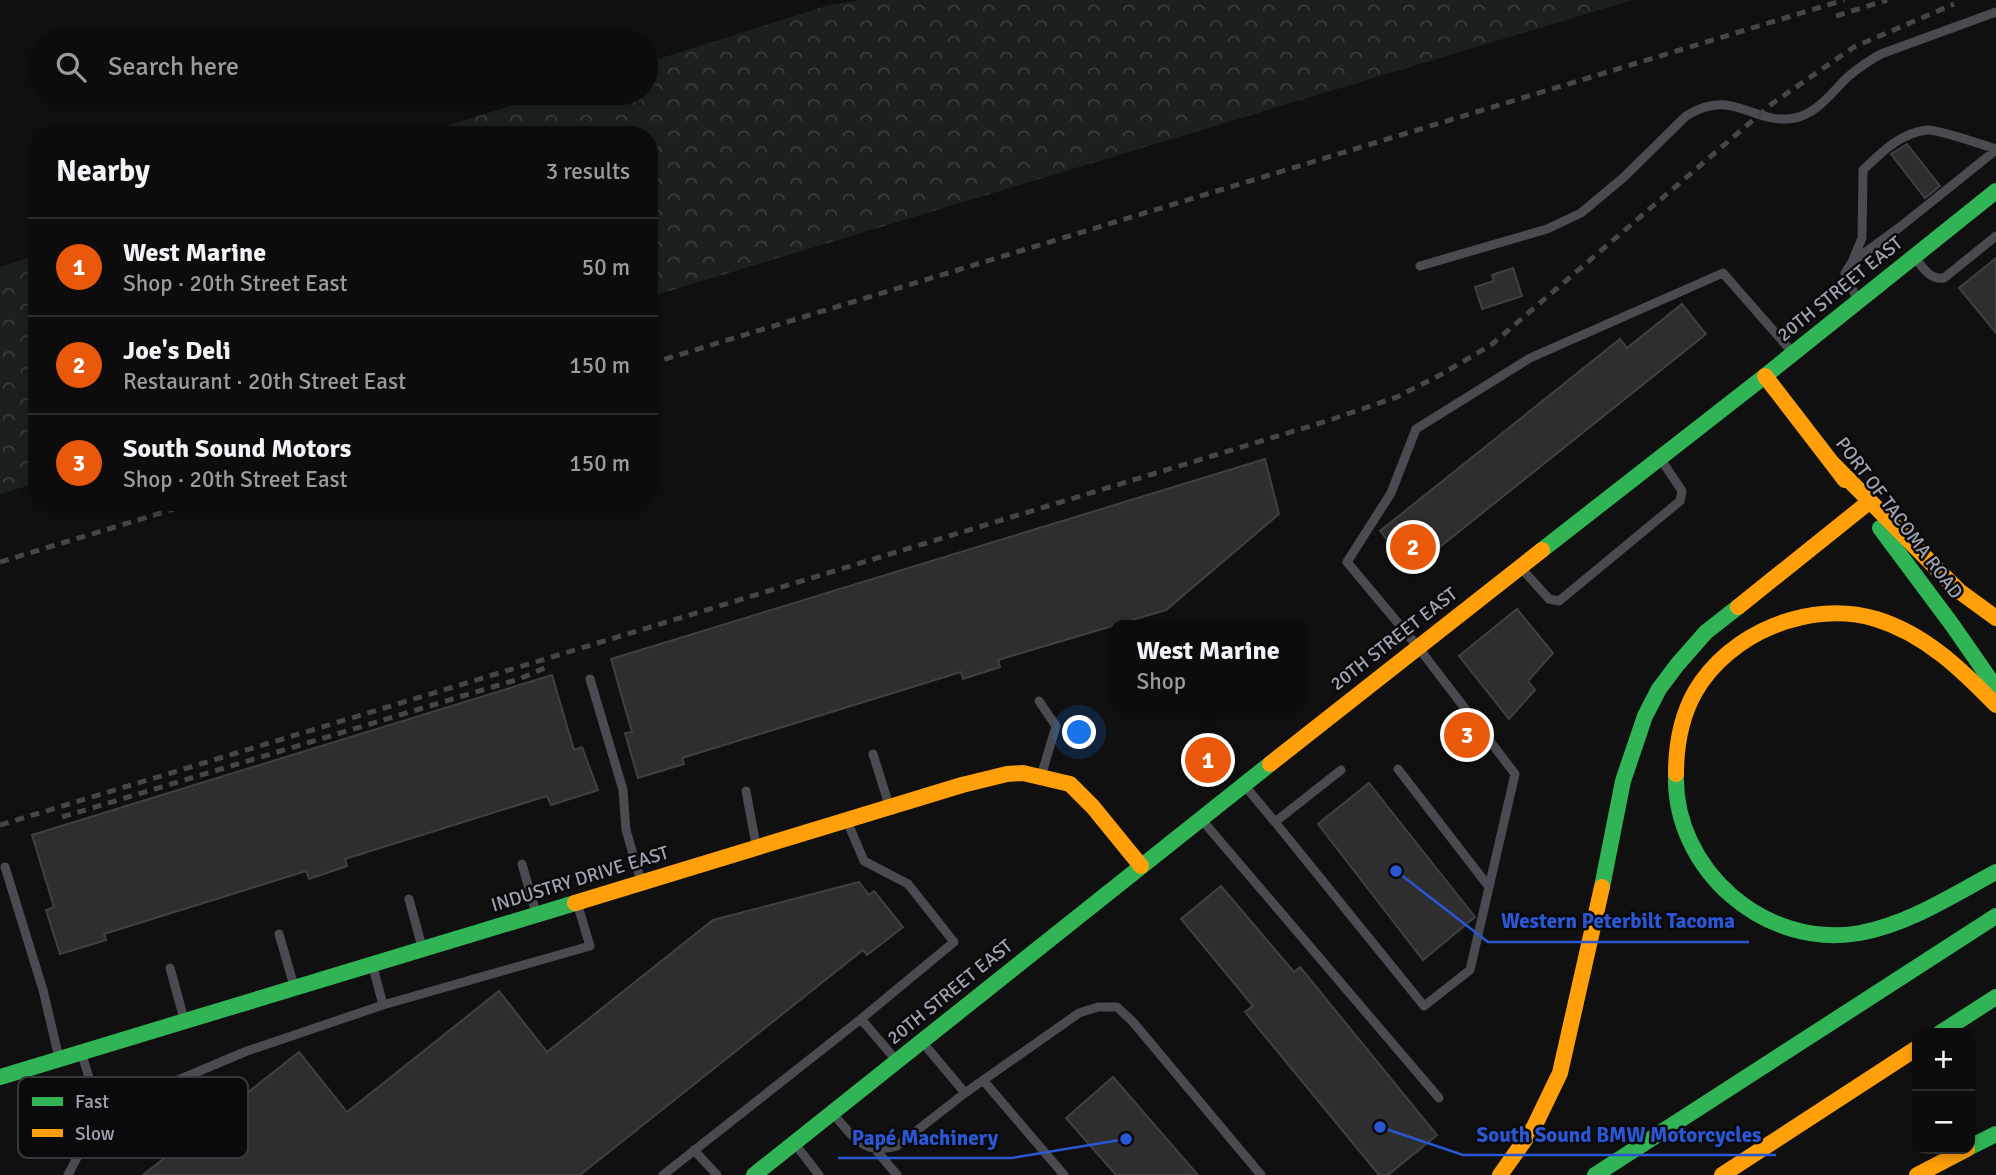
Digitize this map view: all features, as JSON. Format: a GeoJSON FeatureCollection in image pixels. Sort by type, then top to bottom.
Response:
{"type":"FeatureCollection","features":[{"type":"Feature","properties":{"kind":"main road","name":"20TH STREET EAST"},"geometry":{"type":"LineString","coordinates":[[754,1175],[1996,191]]}},
{"type":"Feature","properties":{"kind":"main road","name":"PORT OF TACOMA ROAD"},"geometry":{"type":"LineString","coordinates":[[1765,376],[1954,626],[1996,688]]}},
{"type":"Feature","properties":{"kind":"main road"},"geometry":{"type":"LineString","coordinates":[[1833,464],[1959,591],[1996,618]]}},
{"type":"Feature","properties":{"kind":"main road"},"geometry":{"type":"LineString","coordinates":[[1500,1175],[1522,1149],[1549,1102],[1560,1073],[1612,842],[1623,781],[1645,716],[1659,689],[1706,632],[1864,506]]}},
{"type":"Feature","properties":{"kind":"main road"},"geometry":{"type":"LineString","coordinates":[[1996,705],[1939,650],[1906,631],[1855,614],[1833,613],[1792,620],[1749,639],[1716,663],[1704,676],[1682,720],[1674,783],[1678,813],[1697,858],[1719,885],[1743,907],[1787,928],[1820,934],[1857,934],[1898,923],[1996,872]]}},
{"type":"Feature","properties":{"kind":"main road","name":"INDUSTRY DRIVE EAST"},"geometry":{"type":"LineString","coordinates":[[0,1077],[962,785],[1007,774],[1023,773],[1070,784],[1093,807],[1141,866]]}},
{"type":"Feature","properties":{"kind":"main road"},"geometry":{"type":"LineString","coordinates":[[1595,1175],[1996,916]]}},
{"type":"Feature","properties":{"kind":"main road"},"geometry":{"type":"LineString","coordinates":[[1948,1028],[1996,997]]}},
{"type":"Feature","properties":{"kind":"main road"},"geometry":{"type":"LineString","coordinates":[[1722,1175],[1912,1051]]}},
{"type":"Feature","properties":{"kind":"main road"},"geometry":{"type":"LineString","coordinates":[[1975,1144],[1996,1133]]}},
{"type":"Feature","properties":{"kind":"main road"},"geometry":{"type":"LineString","coordinates":[[1917,1175],[1957,1154]]}},
{"type":"Feature","properties":{"kind":"lane"},"geometry":{"type":"LineString","coordinates":[[1420,267],[1547,229],[1581,213],[1616,185],[1686,116],[1695,111],[1714,104],[1725,104],[1778,118],[1804,115],[1825,101],[1865,63],[1881,54],[1996,12]]}},
{"type":"Feature","properties":{"kind":"lane"},"geometry":{"type":"LineString","coordinates":[[1858,301],[1845,273],[1862,238],[1863,170],[1888,147],[1906,136],[1930,130],[1996,149]]}},
{"type":"Feature","properties":{"kind":"lane"},"geometry":{"type":"LineString","coordinates":[[1852,262],[1996,149]]}},
{"type":"Feature","properties":{"kind":"lane"},"geometry":{"type":"LineString","coordinates":[[1914,257],[1931,276],[1944,278],[1996,236]]}},
{"type":"Feature","properties":{"kind":"lane"},"geometry":{"type":"LineString","coordinates":[[1244,785],[1424,1006],[1470,970],[1515,774],[1418,647],[1347,562],[1391,493],[1416,429],[1530,358],[1723,273],[1793,354]]}},
{"type":"Feature","properties":{"kind":"lane"},"geometry":{"type":"LineString","coordinates":[[1520,567],[1549,599],[1559,601],[1680,501],[1682,491],[1660,458]]}},
{"type":"Feature","properties":{"kind":"lane"},"geometry":{"type":"LineString","coordinates":[[590,679],[623,790],[626,830],[642,883]]}},
{"type":"Feature","properties":{"kind":"lane"},"geometry":{"type":"LineString","coordinates":[[1039,701],[1056,726],[1041,776]]}},
{"type":"Feature","properties":{"kind":"lane"},"geometry":{"type":"LineString","coordinates":[[873,754],[890,807]]}},
{"type":"Feature","properties":{"kind":"lane"},"geometry":{"type":"LineString","coordinates":[[1275,822],[1341,769]]}},
{"type":"Feature","properties":{"kind":"lane"},"geometry":{"type":"LineString","coordinates":[[1398,769],[1489,887]]}},
{"type":"Feature","properties":{"kind":"lane"},"geometry":{"type":"LineString","coordinates":[[746,792],[757,847]]}},
{"type":"Feature","properties":{"kind":"lane"},"geometry":{"type":"LineString","coordinates":[[1201,819],[1439,1098]]}},
{"type":"Feature","properties":{"kind":"lane"},"geometry":{"type":"LineString","coordinates":[[663,1175],[954,942],[908,884],[864,861],[847,820]]}},
{"type":"Feature","properties":{"kind":"lane"},"geometry":{"type":"LineString","coordinates":[[522,864],[536,914]]}},
{"type":"Feature","properties":{"kind":"lane"},"geometry":{"type":"LineString","coordinates":[[5,867],[43,990],[59,1059]]}},
{"type":"Feature","properties":{"kind":"lane"},"geometry":{"type":"LineString","coordinates":[[409,900],[422,949]]}},
{"type":"Feature","properties":{"kind":"lane"},"geometry":{"type":"LineString","coordinates":[[185,1077],[247,1051],[383,1005],[590,946],[577,902]]}},
{"type":"Feature","properties":{"kind":"lane"},"geometry":{"type":"LineString","coordinates":[[279,934],[295,987]]}},
{"type":"Feature","properties":{"kind":"lane"},"geometry":{"type":"LineString","coordinates":[[372,964],[383,1005]]}},
{"type":"Feature","properties":{"kind":"lane"},"geometry":{"type":"LineString","coordinates":[[170,968],[184,1021]]}},
{"type":"Feature","properties":{"kind":"lane"},"geometry":{"type":"LineString","coordinates":[[832,1113],[869,1149],[897,1146],[965,1093],[1079,1013],[1098,1007],[1117,1007],[1133,1022],[1261,1175]]}},
{"type":"Feature","properties":{"kind":"lane"},"geometry":{"type":"LineString","coordinates":[[861,1018],[897,1061]]}},
{"type":"Feature","properties":{"kind":"lane"},"geometry":{"type":"LineString","coordinates":[[922,1041],[965,1093]]}},
{"type":"Feature","properties":{"kind":"lane"},"geometry":{"type":"LineString","coordinates":[[82,1052],[89,1077]]}},
{"type":"Feature","properties":{"kind":"lane"},"geometry":{"type":"LineString","coordinates":[[983,1080],[1065,1175]]}},
{"type":"Feature","properties":{"kind":"lane"},"geometry":{"type":"LineString","coordinates":[[794,1143],[819,1175]]}},
{"type":"Feature","properties":{"kind":"lane"},"geometry":{"type":"LineString","coordinates":[[694,1150],[717,1175]]}},
{"type":"Feature","properties":{"kind":"lane"},"geometry":{"type":"LineString","coordinates":[[876,1150],[897,1175]]}},
{"type":"Feature","properties":{"kind":"lane"},"geometry":{"type":"LineString","coordinates":[[68,1175],[77,1158]]}},
{"type":"Feature","properties":{"kind":"green space"},"geometry":{"type":"Polygon","coordinates":[[[862,0],[1632,0],[658,294],[658,126],[446,126],[513,105],[658,105],[658,59],[829,5],[862,0]]]}},
{"type":"Feature","properties":{"kind":"green space"},"geometry":{"type":"Polygon","coordinates":[[[28,258],[28,486],[0,494],[0,267],[28,258]]]}},
{"type":"Feature","properties":{"kind":"building"},"geometry":{"type":"Polygon","coordinates":[[[1907,144],[1940,186],[1925,198],[1891,154],[1907,144]]]}},
{"type":"Feature","properties":{"kind":"building"},"geometry":{"type":"Polygon","coordinates":[[[1996,258],[1996,333],[1959,288],[1996,258]]]}},
{"type":"Feature","properties":{"kind":"building"},"geometry":{"type":"Polygon","coordinates":[[[1513,268],[1522,296],[1482,309],[1475,287],[1494,281],[1492,275],[1513,268]]]}},
{"type":"Feature","properties":{"kind":"building"},"geometry":{"type":"Polygon","coordinates":[[[1682,304],[1706,334],[1411,570],[1380,531],[1620,339],[1627,348],[1682,304]]]}},
{"type":"Feature","properties":{"kind":"building"},"geometry":{"type":"Polygon","coordinates":[[[1265,459],[1279,514],[1166,610],[1132,620],[1110,620],[1110,627],[998,660],[1000,667],[963,679],[961,672],[682,758],[684,764],[638,778],[625,733],[632,732],[611,659],[1265,459]]]}},
{"type":"Feature","properties":{"kind":"building"},"geometry":{"type":"Polygon","coordinates":[[[1517,609],[1553,653],[1528,681],[1535,690],[1509,719],[1459,656],[1517,609]]]}},
{"type":"Feature","properties":{"kind":"building"},"geometry":{"type":"Polygon","coordinates":[[[552,675],[574,750],[582,747],[598,790],[551,805],[547,796],[345,859],[347,866],[309,879],[306,871],[104,934],[106,940],[60,954],[46,910],[54,907],[32,835],[552,675]]]}},
{"type":"Feature","properties":{"kind":"building"},"geometry":{"type":"Polygon","coordinates":[[[1369,783],[1475,917],[1423,960],[1318,824],[1369,783]]]}},
{"type":"Feature","properties":{"kind":"building"},"geometry":{"type":"Polygon","coordinates":[[[859,882],[869,895],[874,891],[903,927],[867,955],[863,950],[580,1175],[143,1175],[165,1158],[248,1158],[248,1092],[299,1052],[347,1112],[499,991],[547,1052],[713,920],[859,882]]]}},
{"type":"Feature","properties":{"kind":"building"},"geometry":{"type":"Polygon","coordinates":[[[1221,886],[1294,972],[1300,967],[1437,1135],[1388,1175],[1379,1175],[1245,1012],[1253,1006],[1181,919],[1221,886]]]}},
{"type":"Feature","properties":{"kind":"building"},"geometry":{"type":"Polygon","coordinates":[[[1113,1077],[1198,1175],[1116,1175],[1066,1118],[1113,1077]]]}},
{"type":"Feature","properties":{"kind":"railway"},"geometry":{"type":"LineString","coordinates":[[658,361],[1844,0]]}},
{"type":"Feature","properties":{"kind":"railway"},"geometry":{"type":"LineString","coordinates":[[1836,16],[1887,0]]}},
{"type":"Feature","properties":{"kind":"railway"},"geometry":{"type":"LineString","coordinates":[[0,825],[1327,421],[1397,397],[1491,345],[1773,103],[1854,47],[1954,4]]}},
{"type":"Feature","properties":{"kind":"railway"},"geometry":{"type":"LineString","coordinates":[[0,562],[167,511]]}},
{"type":"Feature","properties":{"kind":"railway"},"geometry":{"type":"LineString","coordinates":[[62,817],[519,679],[547,667]]}},
{"type":"Feature","properties":{"kind":"traffic: fast"},"geometry":{"type":"LineString","coordinates":[[1542,550],[1996,191]]}},
{"type":"Feature","properties":{"kind":"traffic: fast"},"geometry":{"type":"LineString","coordinates":[[1880,528],[1996,688]]}},
{"type":"Feature","properties":{"kind":"traffic: fast"},"geometry":{"type":"LineString","coordinates":[[1602,887],[1623,781],[1645,716],[1659,689],[1677,665],[1706,632],[1738,607]]}},
{"type":"Feature","properties":{"kind":"traffic: fast"},"geometry":{"type":"LineString","coordinates":[[754,1175],[1270,764]]}},
{"type":"Feature","properties":{"kind":"traffic: fast"},"geometry":{"type":"LineString","coordinates":[[1676,774],[1679,809],[1690,841],[1708,871],[1731,895],[1759,915],[1791,929],[1825,935],[1878,929],[1930,908],[1996,872]]}},
{"type":"Feature","properties":{"kind":"traffic: fast"},"geometry":{"type":"LineString","coordinates":[[0,1077],[575,903]]}},
{"type":"Feature","properties":{"kind":"traffic: fast"},"geometry":{"type":"LineString","coordinates":[[1595,1175],[1996,916]]}},
{"type":"Feature","properties":{"kind":"traffic: fast"},"geometry":{"type":"LineString","coordinates":[[1948,1028],[1996,997]]}},
{"type":"Feature","properties":{"kind":"traffic: fast"},"geometry":{"type":"LineString","coordinates":[[1975,1144],[1996,1134]]}},
{"type":"Feature","properties":{"kind":"traffic: slow"},"geometry":{"type":"LineString","coordinates":[[1765,376],[1845,480]]}},
{"type":"Feature","properties":{"kind":"traffic: slow"},"geometry":{"type":"LineString","coordinates":[[1833,464],[1959,591],[1996,618]]}},
{"type":"Feature","properties":{"kind":"traffic: slow"},"geometry":{"type":"LineString","coordinates":[[1738,607],[1864,506]]}},
{"type":"Feature","properties":{"kind":"traffic: slow"},"geometry":{"type":"LineString","coordinates":[[1270,764],[1542,550]]}},
{"type":"Feature","properties":{"kind":"traffic: slow"},"geometry":{"type":"LineString","coordinates":[[1676,774],[1678,742],[1686,711],[1710,671],[1728,653],[1750,638],[1773,626],[1799,618],[1851,614],[1894,626],[1941,654],[1996,705]]}},
{"type":"Feature","properties":{"kind":"traffic: slow"},"geometry":{"type":"LineString","coordinates":[[575,903],[962,785],[1007,774],[1023,773],[1070,784],[1093,807],[1141,866]]}},
{"type":"Feature","properties":{"kind":"traffic: slow"},"geometry":{"type":"LineString","coordinates":[[1500,1175],[1534,1127],[1560,1073],[1602,887]]}},
{"type":"Feature","properties":{"kind":"traffic: slow"},"geometry":{"type":"LineString","coordinates":[[1722,1175],[1912,1051]]}},
{"type":"Feature","properties":{"kind":"traffic: slow"},"geometry":{"type":"LineString","coordinates":[[1917,1175],[1957,1154]]}},
{"type":"Feature","properties":{"kind":"place","name":"Joe's Deli"},"geometry":{"type":"Point","coordinates":[1413,547]}},
{"type":"Feature","properties":{"kind":"place","name":"South Sound Motors"},"geometry":{"type":"Point","coordinates":[1467,735]}},
{"type":"Feature","properties":{"kind":"place","name":"West Marine"},"geometry":{"type":"Point","coordinates":[1208,760]}},
{"type":"Feature","properties":{"kind":"place","name":"Western Peterbilt Tacoma"},"geometry":{"type":"Point","coordinates":[1396,871]}},
{"type":"Feature","properties":{"kind":"place","name":"South Sound BMW Motorcycles"},"geometry":{"type":"Point","coordinates":[1380,1127]}},
{"type":"Feature","properties":{"kind":"place","name":"Papé Machinery"},"geometry":{"type":"Point","coordinates":[1126,1139]}}]}
